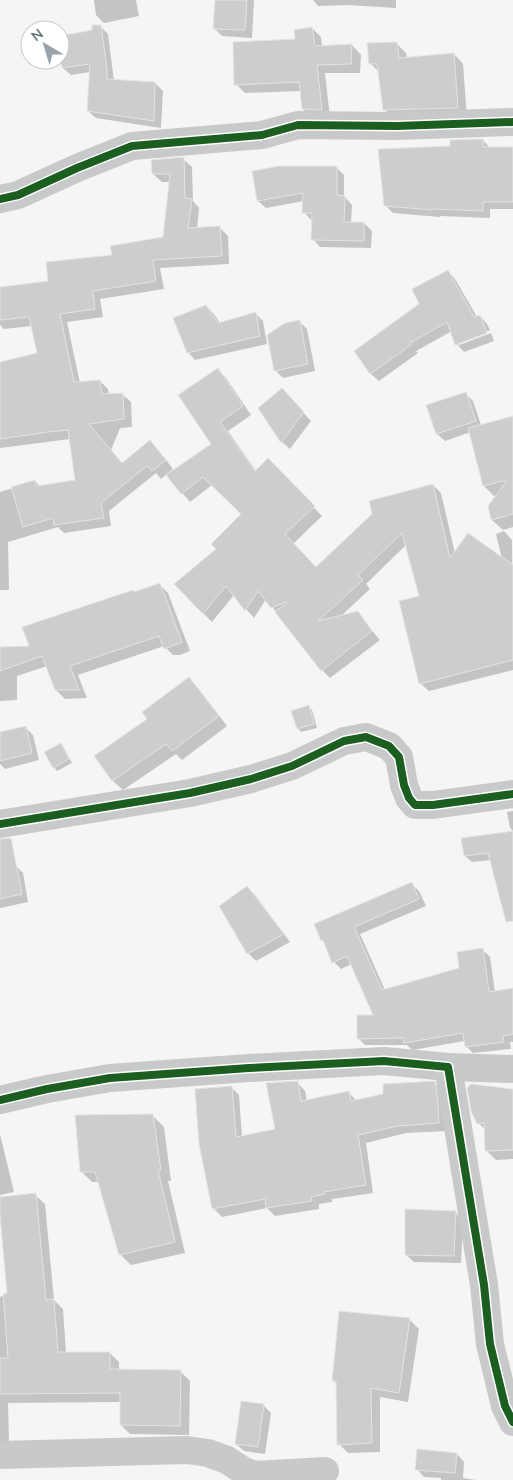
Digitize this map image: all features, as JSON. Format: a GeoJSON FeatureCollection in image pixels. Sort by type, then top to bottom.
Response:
{"type":"FeatureCollection","features":[{"type":"Feature","properties":{"kind":"street"},"geometry":{"type":"LineString","coordinates":[[0,199],[18,195],[77,168],[132,146],[262,135],[298,126],[397,126],[513,122]]}},
{"type":"Feature","properties":{"kind":"street"},"geometry":{"type":"LineString","coordinates":[[0,824],[190,793],[251,779],[292,766],[344,742],[366,737],[390,746],[399,757],[404,785],[409,798],[415,805],[432,805],[513,794]]}},
{"type":"Feature","properties":{"kind":"street"},"geometry":{"type":"LineString","coordinates":[[0,1100],[47,1089],[120,1077],[249,1068],[384,1061],[448,1067],[513,1069]]}},
{"type":"Feature","properties":{"kind":"street"},"geometry":{"type":"LineString","coordinates":[[448,1067],[484,1286],[490,1344],[505,1406],[513,1422]]}},
{"type":"Feature","properties":{"kind":"street"},"geometry":{"type":"LineString","coordinates":[[0,1455],[187,1450],[208,1453],[227,1460],[242,1470],[255,1475],[325,1471]]}},
{"type":"Feature","properties":{"kind":"building"},"geometry":{"type":"Polygon","coordinates":[[[215,0],[247,0],[245,30],[213,29],[215,0]]]}},
{"type":"Feature","properties":{"kind":"building"},"geometry":{"type":"Polygon","coordinates":[[[92,25],[101,25],[107,79],[155,82],[154,121],[87,111],[90,64],[70,67],[70,34],[92,30],[92,25]]]}},
{"type":"Feature","properties":{"kind":"building"},"geometry":{"type":"Polygon","coordinates":[[[312,27],[315,46],[352,44],[351,64],[317,65],[322,110],[302,109],[299,82],[234,85],[233,42],[295,39],[294,30],[312,27]]]}},
{"type":"Feature","properties":{"kind":"building"},"geometry":{"type":"Polygon","coordinates":[[[397,42],[399,58],[454,53],[458,108],[383,110],[377,64],[369,64],[367,43],[397,42]]]}},
{"type":"Feature","properties":{"kind":"building"},"geometry":{"type":"Polygon","coordinates":[[[483,139],[483,147],[513,147],[513,202],[483,202],[483,211],[433,210],[384,206],[378,149],[450,146],[450,140],[483,139]]]}},
{"type":"Feature","properties":{"kind":"building"},"geometry":{"type":"Polygon","coordinates":[[[184,157],[185,198],[192,199],[188,228],[220,226],[222,256],[153,260],[156,281],[93,291],[95,309],[60,314],[74,382],[100,380],[102,394],[123,393],[124,419],[89,424],[122,463],[150,440],[166,460],[152,471],[147,466],[101,503],[104,518],[54,525],[53,518],[23,527],[11,487],[35,480],[37,486],[75,480],[68,430],[0,439],[0,362],[37,353],[29,317],[0,320],[0,287],[48,281],[46,262],[112,255],[110,246],[163,237],[170,174],[152,174],[151,160],[184,157]]]}},
{"type":"Feature","properties":{"kind":"building"},"geometry":{"type":"Polygon","coordinates":[[[279,166],[337,166],[337,195],[345,196],[344,222],[364,222],[364,241],[311,240],[312,213],[302,213],[303,193],[257,201],[252,171],[279,166]]]}},
{"type":"Feature","properties":{"kind":"building"},"geometry":{"type":"Polygon","coordinates":[[[448,270],[474,317],[480,315],[487,333],[455,345],[447,322],[410,343],[411,345],[370,374],[354,351],[419,304],[412,289],[448,270]]]}},
{"type":"Feature","properties":{"kind":"building"},"geometry":{"type":"Polygon","coordinates":[[[206,305],[218,323],[256,312],[260,336],[187,353],[173,318],[206,305]]]}},
{"type":"Feature","properties":{"kind":"building"},"geometry":{"type":"Polygon","coordinates":[[[300,320],[308,364],[274,371],[267,335],[285,323],[300,320]]]}},
{"type":"Feature","properties":{"kind":"building"},"geometry":{"type":"Polygon","coordinates":[[[218,368],[243,406],[220,422],[255,471],[268,458],[315,506],[285,534],[316,567],[372,514],[369,501],[433,484],[450,558],[468,533],[513,565],[513,660],[419,684],[399,601],[419,596],[402,533],[358,575],[363,580],[318,621],[358,611],[372,631],[321,671],[275,612],[286,602],[271,608],[258,591],[245,611],[226,586],[203,614],[174,584],[216,549],[211,544],[241,514],[203,477],[181,494],[166,475],[211,444],[178,395],[218,368]]]}},
{"type":"Feature","properties":{"kind":"building"},"geometry":{"type":"Polygon","coordinates":[[[282,388],[304,412],[281,443],[258,408],[282,388]]]}},
{"type":"Feature","properties":{"kind":"building"},"geometry":{"type":"Polygon","coordinates":[[[466,392],[476,421],[436,434],[426,405],[466,392]]]}},
{"type":"Feature","properties":{"kind":"building"},"geometry":{"type":"Polygon","coordinates":[[[513,416],[513,514],[491,520],[488,506],[507,480],[483,486],[468,428],[513,416]]]}},
{"type":"Feature","properties":{"kind":"building"},"geometry":{"type":"Polygon","coordinates":[[[160,583],[182,642],[164,649],[159,636],[70,666],[79,690],[55,690],[42,656],[0,671],[0,647],[29,646],[22,627],[133,590],[134,592],[160,583]]]}},
{"type":"Feature","properties":{"kind":"building"},"geometry":{"type":"Polygon","coordinates":[[[189,677],[219,716],[172,751],[166,744],[112,781],[94,756],[147,719],[142,712],[189,677]]]}},
{"type":"Feature","properties":{"kind":"building"},"geometry":{"type":"Polygon","coordinates":[[[309,705],[314,724],[297,729],[291,711],[309,705]]]}},
{"type":"Feature","properties":{"kind":"building"},"geometry":{"type":"Polygon","coordinates":[[[26,726],[32,753],[0,761],[0,732],[26,726]]]}},
{"type":"Feature","properties":{"kind":"building"},"geometry":{"type":"Polygon","coordinates":[[[61,743],[69,759],[53,768],[44,752],[61,743]]]}},
{"type":"Feature","properties":{"kind":"building"},"geometry":{"type":"Polygon","coordinates":[[[513,831],[513,921],[506,922],[488,853],[464,856],[461,838],[513,831]]]}},
{"type":"Feature","properties":{"kind":"building"},"geometry":{"type":"Polygon","coordinates":[[[11,838],[22,894],[0,899],[0,839],[11,838]]]}},
{"type":"Feature","properties":{"kind":"building"},"geometry":{"type":"Polygon","coordinates":[[[412,882],[419,899],[354,927],[382,990],[459,968],[457,952],[483,948],[489,992],[513,988],[513,1034],[503,1036],[504,1042],[465,1047],[463,1033],[404,1043],[403,1038],[357,1039],[357,1015],[373,1015],[347,956],[332,963],[314,924],[412,882]]]}},
{"type":"Feature","properties":{"kind":"building"},"geometry":{"type":"Polygon","coordinates":[[[247,886],[284,934],[247,954],[219,906],[247,886]]]}},
{"type":"Feature","properties":{"kind":"building"},"geometry":{"type":"Polygon","coordinates":[[[298,1081],[301,1101],[349,1091],[351,1101],[383,1094],[383,1084],[435,1081],[439,1123],[398,1126],[358,1135],[366,1185],[324,1192],[325,1194],[311,1197],[312,1201],[266,1208],[265,1199],[212,1209],[199,1144],[195,1089],[232,1086],[236,1137],[275,1129],[266,1083],[298,1081]]]}},
{"type":"Feature","properties":{"kind":"building"},"geometry":{"type":"Polygon","coordinates":[[[471,1084],[513,1089],[513,1150],[485,1151],[484,1123],[477,1124],[471,1111],[467,1088],[471,1084]]]}},
{"type":"Feature","properties":{"kind":"building"},"geometry":{"type":"Polygon","coordinates":[[[153,1114],[161,1170],[158,1170],[175,1242],[119,1255],[95,1172],[80,1172],[75,1115],[153,1114]]]}},
{"type":"Feature","properties":{"kind":"building"},"geometry":{"type":"Polygon","coordinates":[[[36,1193],[46,1300],[54,1299],[58,1352],[110,1352],[110,1369],[181,1370],[180,1426],[120,1425],[120,1393],[0,1394],[0,1358],[8,1358],[3,1294],[7,1293],[0,1197],[36,1193]]]}},
{"type":"Feature","properties":{"kind":"building"},"geometry":{"type":"Polygon","coordinates":[[[405,1209],[456,1211],[454,1256],[405,1255],[405,1209]]]}},
{"type":"Feature","properties":{"kind":"building"},"geometry":{"type":"Polygon","coordinates":[[[339,1311],[410,1318],[399,1393],[371,1388],[372,1443],[337,1445],[336,1381],[332,1381],[339,1311]]]}},
{"type":"Feature","properties":{"kind":"building"},"geometry":{"type":"Polygon","coordinates":[[[241,1401],[264,1404],[258,1447],[235,1444],[241,1401]]]}},
{"type":"Feature","properties":{"kind":"building"},"geometry":{"type":"Polygon","coordinates":[[[417,1449],[457,1453],[455,1473],[415,1470],[417,1449]]]}},
{"type":"Feature","properties":{"kind":"cycle path"},"geometry":{"type":"LineString","coordinates":[[0,199],[18,195],[77,168],[132,146],[262,135],[298,125],[397,126],[513,122]]}},
{"type":"Feature","properties":{"kind":"cycle path"},"geometry":{"type":"LineString","coordinates":[[0,824],[190,793],[251,779],[292,766],[344,741],[366,737],[389,746],[399,757],[404,785],[409,798],[415,805],[433,805],[513,794]]}},
{"type":"Feature","properties":{"kind":"cycle path"},"geometry":{"type":"LineString","coordinates":[[0,1100],[47,1089],[110,1078],[384,1061],[448,1067],[484,1285],[490,1344],[505,1406],[513,1422]]}}]}
